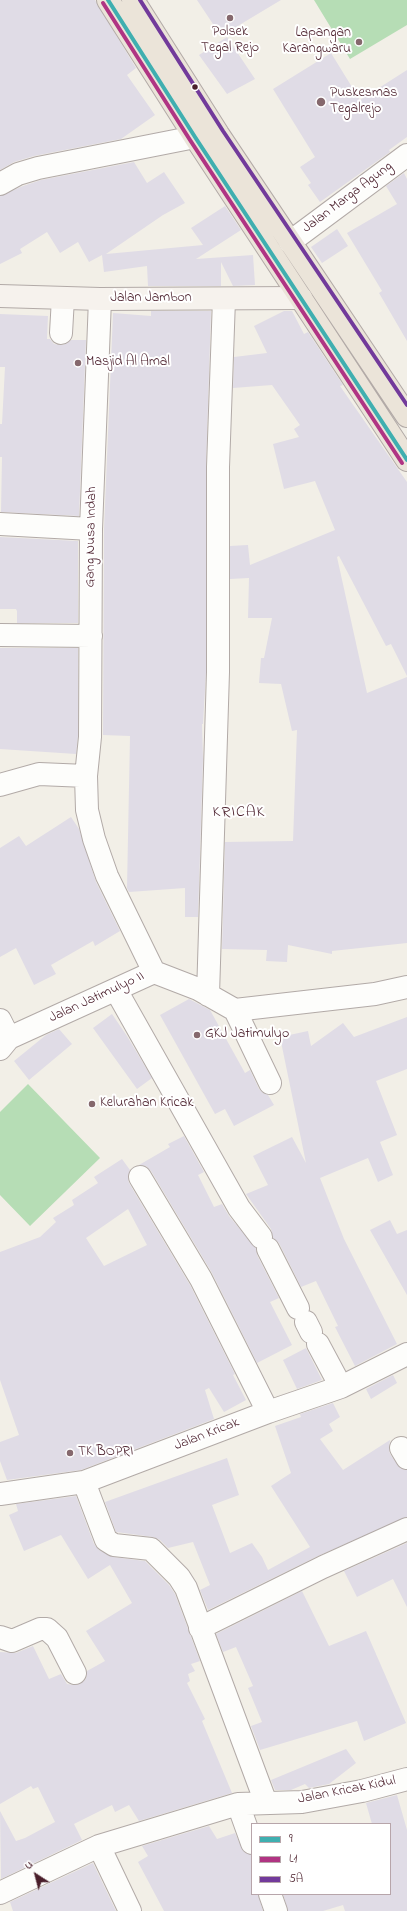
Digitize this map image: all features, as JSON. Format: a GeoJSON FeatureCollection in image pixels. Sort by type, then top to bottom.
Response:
{"type":"FeatureCollection","features":[{"type":"Feature","properties":{"kind":"main road"},"geometry":{"type":"LineString","coordinates":[[108,0],[195,137],[407,460]]}},
{"type":"Feature","properties":{"kind":"main road"},"geometry":{"type":"LineString","coordinates":[[133,0],[218,134],[407,416]]}},
{"type":"Feature","properties":{"kind":"main road","name":"Jalan Jambon"},"geometry":{"type":"LineString","coordinates":[[0,296],[63,298],[301,298]]}},
{"type":"Feature","properties":{"kind":"street"},"geometry":{"type":"LineString","coordinates":[[0,184],[18,174],[38,168],[195,137]]}},
{"type":"Feature","properties":{"kind":"street","name":"Jalan Marga Agung"},"geometry":{"type":"LineString","coordinates":[[290,242],[407,155]]}},
{"type":"Feature","properties":{"kind":"street"},"geometry":{"type":"LineString","coordinates":[[62,332],[63,298]]}},
{"type":"Feature","properties":{"kind":"street","name":"Gang Nusa Indah"},"geometry":{"type":"LineString","coordinates":[[100,298],[91,529],[90,737],[86,776],[87,810],[94,839],[108,876],[154,972]]}},
{"type":"Feature","properties":{"kind":"street"},"geometry":{"type":"LineString","coordinates":[[208,995],[218,672],[218,467],[224,299]]}},
{"type":"Feature","properties":{"kind":"street"},"geometry":{"type":"LineString","coordinates":[[0,524],[91,529]]}},
{"type":"Feature","properties":{"kind":"street"},"geometry":{"type":"LineString","coordinates":[[0,635],[91,636]]}},
{"type":"Feature","properties":{"kind":"street"},"geometry":{"type":"LineString","coordinates":[[0,785],[39,774],[86,776]]}},
{"type":"Feature","properties":{"kind":"street","name":"Jalan Jatimulyo II"},"geometry":{"type":"LineString","coordinates":[[3,1036],[116,990],[154,972],[198,989],[234,1010]]}},
{"type":"Feature","properties":{"kind":"street"},"geometry":{"type":"LineString","coordinates":[[270,1083],[234,1010],[375,994],[407,987]]}},
{"type":"Feature","properties":{"kind":"street"},"geometry":{"type":"LineString","coordinates":[[116,990],[239,1208],[265,1243],[341,1387]]}},
{"type":"Feature","properties":{"kind":"street"},"geometry":{"type":"LineString","coordinates":[[140,1176],[201,1279],[268,1412]]}},
{"type":"Feature","properties":{"kind":"street","name":"Jalan Kricak"},"geometry":{"type":"LineString","coordinates":[[2,1488],[84,1482],[268,1412],[341,1387],[407,1354]]}},
{"type":"Feature","properties":{"kind":"street"},"geometry":{"type":"LineString","coordinates":[[84,1482],[106,1540],[114,1545],[151,1549],[158,1554],[180,1577],[186,1588],[266,1803]]}},
{"type":"Feature","properties":{"kind":"street"},"geometry":{"type":"LineString","coordinates":[[200,1628],[323,1567],[407,1529]]}},
{"type":"Feature","properties":{"kind":"street"},"geometry":{"type":"LineString","coordinates":[[0,1637],[12,1641],[40,1629],[47,1629],[57,1638],[75,1674]]}},
{"type":"Feature","properties":{"kind":"street","name":"Jalan Kricak Kidul"},"geometry":{"type":"LineString","coordinates":[[0,1893],[99,1846],[238,1804],[302,1802],[362,1792],[407,1780]]}},
{"type":"Feature","properties":{"kind":"street"},"geometry":{"type":"LineString","coordinates":[[238,1804],[251,1840]]}},
{"type":"Feature","properties":{"kind":"street"},"geometry":{"type":"LineString","coordinates":[[99,1846],[130,1911]]}},
{"type":"Feature","properties":{"kind":"street"},"geometry":{"type":"LineString","coordinates":[[270,1895],[276,1911]]}},
{"type":"Feature","properties":{"kind":"green space","name":"Lapangan Karangwaru"},"geometry":{"type":"Polygon","coordinates":[[[314,0],[407,0],[407,25],[350,59],[314,0]]]}},
{"type":"Feature","properties":{"kind":"green space"},"geometry":{"type":"Polygon","coordinates":[[[28,1084],[100,1158],[30,1226],[0,1195],[0,1112],[28,1084]]]}},
{"type":"Feature","properties":{"kind":"building"},"geometry":{"type":"Polygon","coordinates":[[[0,0],[95,0],[136,68],[127,75],[155,115],[121,139],[34,156],[14,162],[0,170],[0,0]]]}},
{"type":"Feature","properties":{"kind":"building","name":"Polsek Tegal Rejo"},"geometry":{"type":"Polygon","coordinates":[[[197,0],[281,0],[221,36],[197,0]]]}},
{"type":"Feature","properties":{"kind":"building"},"geometry":{"type":"Polygon","coordinates":[[[227,37],[255,79],[227,94],[199,55],[227,37]]]}},
{"type":"Feature","properties":{"kind":"building"},"geometry":{"type":"Polygon","coordinates":[[[331,53],[360,100],[407,70],[407,137],[389,150],[390,152],[320,202],[308,185],[311,183],[300,167],[315,157],[273,89],[331,53]]]}},
{"type":"Feature","properties":{"kind":"building"},"geometry":{"type":"Polygon","coordinates":[[[134,162],[147,183],[164,172],[185,203],[163,215],[106,254],[203,245],[191,228],[225,206],[241,230],[196,259],[253,255],[255,285],[233,286],[221,262],[221,286],[148,286],[147,266],[104,272],[102,255],[89,262],[78,242],[60,253],[47,232],[20,249],[22,253],[0,264],[0,196],[41,180],[134,162]]]}},
{"type":"Feature","properties":{"kind":"building"},"geometry":{"type":"Polygon","coordinates":[[[404,173],[407,179],[407,341],[379,293],[382,291],[347,233],[397,204],[386,186],[404,173]]]}},
{"type":"Feature","properties":{"kind":"building"},"geometry":{"type":"Polygon","coordinates":[[[337,229],[348,246],[322,263],[311,247],[337,229]]]}},
{"type":"Feature","properties":{"kind":"building"},"geometry":{"type":"Polygon","coordinates":[[[151,311],[211,311],[206,467],[206,672],[202,724],[203,759],[198,917],[185,917],[185,888],[129,892],[127,888],[130,736],[103,735],[104,529],[113,313],[151,316],[151,311]]]}},
{"type":"Feature","properties":{"kind":"building"},"geometry":{"type":"Polygon","coordinates":[[[284,311],[292,311],[304,334],[308,332],[343,385],[340,386],[407,482],[407,676],[391,644],[386,646],[339,556],[337,557],[367,693],[407,677],[407,943],[332,951],[332,954],[288,945],[287,962],[266,961],[267,950],[222,949],[225,842],[293,841],[297,730],[292,731],[281,684],[259,683],[261,658],[264,658],[272,618],[248,618],[249,578],[230,579],[230,546],[248,545],[250,565],[335,530],[315,481],[284,489],[273,444],[299,437],[294,429],[300,425],[272,385],[233,388],[234,357],[267,353],[254,326],[284,311]]]}},
{"type":"Feature","properties":{"kind":"building"},"geometry":{"type":"Polygon","coordinates":[[[0,314],[48,316],[47,339],[50,339],[54,344],[66,344],[71,340],[86,340],[79,516],[1,512],[2,457],[0,457],[0,424],[2,424],[5,367],[0,367],[0,314]]]}},
{"type":"Feature","properties":{"kind":"building"},"geometry":{"type":"Polygon","coordinates":[[[0,537],[78,541],[78,623],[17,623],[16,609],[0,609],[0,537]]]}},
{"type":"Feature","properties":{"kind":"building"},"geometry":{"type":"Polygon","coordinates":[[[0,648],[78,648],[78,736],[76,754],[0,749],[0,648]]]}},
{"type":"Feature","properties":{"kind":"building"},"geometry":{"type":"Polygon","coordinates":[[[71,817],[79,829],[96,882],[120,931],[95,946],[93,941],[51,965],[56,974],[34,985],[16,948],[0,957],[0,848],[19,836],[26,846],[71,817]]]}},
{"type":"Feature","properties":{"kind":"building"},"geometry":{"type":"Polygon","coordinates":[[[189,999],[210,1010],[245,1073],[250,1070],[259,1089],[268,1095],[274,1105],[234,1126],[225,1109],[215,1114],[160,1015],[189,999]]]}},
{"type":"Feature","properties":{"kind":"building"},"geometry":{"type":"Polygon","coordinates":[[[112,1014],[152,1078],[137,1089],[93,1028],[112,1014]]]}},
{"type":"Feature","properties":{"kind":"building"},"geometry":{"type":"Polygon","coordinates":[[[407,1017],[407,1069],[376,1081],[397,1135],[380,1142],[393,1175],[378,1182],[368,1158],[320,1178],[344,1239],[397,1344],[355,1366],[335,1327],[338,1326],[316,1281],[301,1287],[279,1243],[273,1238],[271,1229],[246,1194],[268,1185],[253,1156],[292,1137],[306,1163],[280,1037],[308,1031],[311,1046],[343,1023],[354,1037],[407,1017]]]}},
{"type":"Feature","properties":{"kind":"building"},"geometry":{"type":"Polygon","coordinates":[[[59,1029],[72,1044],[29,1080],[14,1061],[46,1035],[59,1029]]]}},
{"type":"Feature","properties":{"kind":"building"},"geometry":{"type":"Polygon","coordinates":[[[184,1136],[204,1172],[198,1175],[214,1207],[222,1204],[229,1216],[256,1248],[257,1255],[279,1298],[270,1302],[292,1345],[257,1363],[212,1273],[151,1171],[146,1166],[139,1165],[170,1147],[168,1144],[184,1136]]]}},
{"type":"Feature","properties":{"kind":"building"},"geometry":{"type":"Polygon","coordinates":[[[122,1159],[130,1170],[128,1177],[129,1183],[190,1285],[235,1374],[233,1375],[246,1400],[224,1412],[209,1388],[205,1390],[214,1419],[81,1470],[7,1480],[0,1461],[0,1442],[19,1435],[0,1380],[0,1252],[40,1237],[56,1222],[53,1218],[74,1205],[72,1200],[98,1183],[94,1177],[122,1159]],[[128,1209],[86,1238],[104,1266],[147,1245],[128,1209]]]}},
{"type":"Feature","properties":{"kind":"building"},"geometry":{"type":"Polygon","coordinates":[[[390,1220],[397,1234],[407,1230],[407,1295],[370,1230],[390,1220]]]}},
{"type":"Feature","properties":{"kind":"building"},"geometry":{"type":"Polygon","coordinates":[[[306,1348],[322,1380],[297,1389],[283,1360],[306,1348]]]}},
{"type":"Feature","properties":{"kind":"building"},"geometry":{"type":"Polygon","coordinates":[[[393,1375],[397,1383],[371,1399],[366,1389],[393,1375]]]}},
{"type":"Feature","properties":{"kind":"building"},"geometry":{"type":"Polygon","coordinates":[[[333,1403],[340,1417],[329,1424],[333,1431],[320,1439],[343,1470],[390,1440],[390,1454],[401,1469],[407,1470],[407,1517],[318,1556],[208,1610],[200,1590],[210,1585],[193,1542],[168,1548],[160,1540],[153,1537],[116,1532],[105,1502],[227,1458],[239,1495],[212,1505],[230,1553],[252,1543],[262,1557],[268,1570],[310,1547],[271,1486],[291,1473],[275,1426],[301,1417],[300,1414],[333,1403]]]}},
{"type":"Feature","properties":{"kind":"building"},"geometry":{"type":"Polygon","coordinates":[[[76,1496],[94,1544],[99,1550],[113,1557],[145,1561],[169,1585],[175,1594],[200,1661],[191,1664],[195,1671],[188,1674],[190,1681],[187,1683],[205,1719],[202,1721],[232,1793],[139,1821],[129,1805],[115,1812],[112,1805],[74,1824],[82,1840],[1,1879],[0,1811],[16,1841],[25,1838],[55,1822],[38,1787],[33,1789],[31,1786],[0,1804],[0,1652],[16,1653],[33,1646],[49,1679],[61,1674],[67,1684],[80,1684],[86,1679],[87,1671],[105,1661],[86,1631],[132,1603],[110,1565],[88,1579],[61,1535],[24,1551],[9,1515],[18,1511],[16,1504],[76,1496]]]}},
{"type":"Feature","properties":{"kind":"building"},"geometry":{"type":"Polygon","coordinates":[[[407,1543],[407,1607],[393,1579],[357,1597],[344,1571],[407,1543]]]}},
{"type":"Feature","properties":{"kind":"building"},"geometry":{"type":"Polygon","coordinates":[[[302,1591],[329,1646],[366,1631],[406,1723],[364,1741],[357,1721],[260,1750],[251,1726],[262,1722],[248,1688],[253,1686],[236,1647],[223,1652],[216,1634],[302,1591]]]}},
{"type":"Feature","properties":{"kind":"building"},"geometry":{"type":"Polygon","coordinates":[[[346,1749],[356,1763],[329,1784],[309,1788],[305,1784],[291,1790],[275,1790],[271,1780],[346,1749]]]}},
{"type":"Feature","properties":{"kind":"building"},"geometry":{"type":"Polygon","coordinates":[[[397,1795],[407,1830],[407,1911],[345,1911],[343,1905],[323,1911],[288,1911],[283,1895],[391,1895],[391,1823],[372,1823],[366,1803],[397,1795]]]}},
{"type":"Feature","properties":{"kind":"building"},"geometry":{"type":"Polygon","coordinates":[[[209,1826],[217,1839],[235,1833],[244,1852],[251,1855],[251,1895],[258,1895],[263,1911],[164,1911],[138,1862],[148,1856],[142,1846],[209,1826]]]}},
{"type":"Feature","properties":{"kind":"building"},"geometry":{"type":"Polygon","coordinates":[[[93,1863],[116,1911],[13,1911],[10,1902],[93,1863]]]}},
{"type":"Feature","properties":{"kind":"transit line","name":"9"},"geometry":{"type":"LineString","coordinates":[[108,0],[195,137],[407,460]]}},
{"type":"Feature","properties":{"kind":"transit line","name":"5A"},"geometry":{"type":"LineString","coordinates":[[140,0],[223,131],[407,405]]}},
{"type":"Feature","properties":{"kind":"transit line","name":"L1"},"geometry":{"type":"LineString","coordinates":[[103,3],[190,140],[402,463]]}},
{"type":"Feature","properties":{"kind":"place","name":"Polsek Tegal Rejo"},"geometry":{"type":"Point","coordinates":[230,18]}},
{"type":"Feature","properties":{"kind":"place","name":"Lapangan Karangwaru"},"geometry":{"type":"Point","coordinates":[359,42]}},
{"type":"Feature","properties":{"kind":"place","name":"Puskesmas Tegalrejo"},"geometry":{"type":"Point","coordinates":[321,102]}},
{"type":"Feature","properties":{"kind":"place","name":"Masjid Al Amal"},"geometry":{"type":"Point","coordinates":[78,363]}},
{"type":"Feature","properties":{"kind":"place","name":"GKJ Jatimulyo"},"geometry":{"type":"Point","coordinates":[197,1035]}},
{"type":"Feature","properties":{"kind":"place","name":"Kelurahan Kricak"},"geometry":{"type":"Point","coordinates":[92,1104]}},
{"type":"Feature","properties":{"kind":"place","name":"TK BOPRI"},"geometry":{"type":"Point","coordinates":[70,1453]}},
{"type":"Feature","properties":{"kind":"district","name":"KRICAK"},"geometry":{"type":"Point","coordinates":[239,813]}}]}
